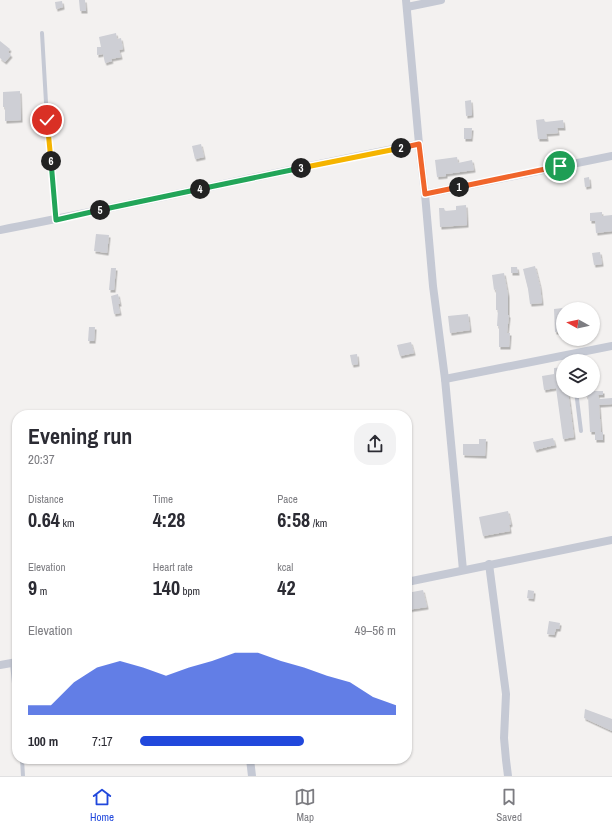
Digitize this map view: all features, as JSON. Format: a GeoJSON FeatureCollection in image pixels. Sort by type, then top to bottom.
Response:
{"type":"FeatureCollection","features":[{"type":"Feature","properties":{"kind":"street"},"geometry":{"type":"LineString","coordinates":[[441,0],[406,4],[433,286],[445,379],[463,570]]}},
{"type":"Feature","properties":{"kind":"street"},"geometry":{"type":"LineString","coordinates":[[0,230],[56,220],[419,144]]}},
{"type":"Feature","properties":{"kind":"street"},"geometry":{"type":"LineString","coordinates":[[425,194],[612,156]]}},
{"type":"Feature","properties":{"kind":"street"},"geometry":{"type":"LineString","coordinates":[[445,379],[572,356],[612,346]]}},
{"type":"Feature","properties":{"kind":"street"},"geometry":{"type":"LineString","coordinates":[[412,581],[612,540]]}},
{"type":"Feature","properties":{"kind":"street"},"geometry":{"type":"LineString","coordinates":[[489,564],[506,694],[504,738],[508,776]]}},
{"type":"Feature","properties":{"kind":"street"},"geometry":{"type":"LineString","coordinates":[[0,665],[12,662]]}},
{"type":"Feature","properties":{"kind":"street"},"geometry":{"type":"LineString","coordinates":[[251,764],[252,776]]}},
{"type":"Feature","properties":{"kind":"lane"},"geometry":{"type":"LineString","coordinates":[[42,33],[47,120],[56,220]]}},
{"type":"Feature","properties":{"kind":"lane"},"geometry":{"type":"LineString","coordinates":[[577,398],[581,431]]}},
{"type":"Feature","properties":{"kind":"lane"},"geometry":{"type":"LineString","coordinates":[[22,764],[23,776]]}},
{"type":"Feature","properties":{"kind":"building"},"geometry":{"type":"Polygon","coordinates":[[[79,0],[85,0],[86,11],[80,11],[79,0]]]}},
{"type":"Feature","properties":{"kind":"building"},"geometry":{"type":"Polygon","coordinates":[[[62,1],[63,7],[56,9],[55,2],[62,1]]]}},
{"type":"Feature","properties":{"kind":"building"},"geometry":{"type":"Polygon","coordinates":[[[116,33],[117,39],[121,38],[123,49],[119,50],[121,57],[111,59],[112,61],[105,63],[103,54],[97,55],[97,47],[101,47],[99,37],[116,33]]]}},
{"type":"Feature","properties":{"kind":"building"},"geometry":{"type":"Polygon","coordinates":[[[0,41],[10,49],[8,52],[11,55],[5,62],[0,58],[0,41]]]}},
{"type":"Feature","properties":{"kind":"building"},"geometry":{"type":"Polygon","coordinates":[[[20,91],[21,120],[5,121],[3,92],[20,91]]]}},
{"type":"Feature","properties":{"kind":"building"},"geometry":{"type":"Polygon","coordinates":[[[471,100],[472,115],[466,116],[465,101],[471,100]]]}},
{"type":"Feature","properties":{"kind":"building"},"geometry":{"type":"Polygon","coordinates":[[[544,119],[545,122],[563,120],[564,128],[557,128],[558,133],[546,134],[547,139],[538,139],[536,120],[544,119]]]}},
{"type":"Feature","properties":{"kind":"building"},"geometry":{"type":"Polygon","coordinates":[[[464,128],[472,128],[471,139],[464,139],[464,128]]]}},
{"type":"Feature","properties":{"kind":"building"},"geometry":{"type":"Polygon","coordinates":[[[201,144],[204,157],[195,159],[192,146],[201,144]]]}},
{"type":"Feature","properties":{"kind":"building"},"geometry":{"type":"Polygon","coordinates":[[[457,157],[458,163],[472,160],[474,170],[446,174],[446,176],[437,177],[435,160],[457,157]]]}},
{"type":"Feature","properties":{"kind":"building"},"geometry":{"type":"Polygon","coordinates":[[[589,177],[590,186],[585,187],[584,178],[589,177]]]}},
{"type":"Feature","properties":{"kind":"building"},"geometry":{"type":"Polygon","coordinates":[[[466,205],[467,225],[440,227],[439,208],[444,208],[445,211],[456,210],[456,206],[466,205]]]}},
{"type":"Feature","properties":{"kind":"building"},"geometry":{"type":"Polygon","coordinates":[[[602,212],[602,216],[612,215],[612,231],[596,233],[595,221],[590,221],[590,213],[602,212]]]}},
{"type":"Feature","properties":{"kind":"building"},"geometry":{"type":"Polygon","coordinates":[[[96,234],[109,235],[107,253],[94,251],[96,234]]]}},
{"type":"Feature","properties":{"kind":"building"},"geometry":{"type":"Polygon","coordinates":[[[600,252],[602,264],[594,265],[592,253],[600,252]]]}},
{"type":"Feature","properties":{"kind":"building"},"geometry":{"type":"Polygon","coordinates":[[[535,266],[542,303],[530,304],[523,269],[535,266]]]}},
{"type":"Feature","properties":{"kind":"building"},"geometry":{"type":"Polygon","coordinates":[[[511,267],[517,267],[518,273],[511,273],[511,267]]]}},
{"type":"Feature","properties":{"kind":"building"},"geometry":{"type":"Polygon","coordinates":[[[111,268],[116,268],[114,290],[109,290],[111,268]]]}},
{"type":"Feature","properties":{"kind":"building"},"geometry":{"type":"Polygon","coordinates":[[[504,273],[508,295],[509,315],[507,333],[510,333],[509,347],[499,347],[496,289],[494,290],[492,275],[504,273]]]}},
{"type":"Feature","properties":{"kind":"building"},"geometry":{"type":"Polygon","coordinates":[[[118,294],[120,313],[114,314],[111,296],[118,294]]]}},
{"type":"Feature","properties":{"kind":"building"},"geometry":{"type":"Polygon","coordinates":[[[554,309],[556,309],[555,332],[554,309]]]}},
{"type":"Feature","properties":{"kind":"building"},"geometry":{"type":"Polygon","coordinates":[[[468,314],[470,330],[450,333],[448,316],[468,314]]]}},
{"type":"Feature","properties":{"kind":"building"},"geometry":{"type":"Polygon","coordinates":[[[89,327],[95,327],[94,341],[88,341],[89,327]]]}},
{"type":"Feature","properties":{"kind":"building"},"geometry":{"type":"Polygon","coordinates":[[[411,342],[414,353],[400,356],[397,345],[411,342]]]}},
{"type":"Feature","properties":{"kind":"building"},"geometry":{"type":"Polygon","coordinates":[[[357,354],[358,364],[352,365],[350,355],[357,354]]]}},
{"type":"Feature","properties":{"kind":"building"},"geometry":{"type":"Polygon","coordinates":[[[554,368],[556,368],[556,388],[544,390],[542,376],[554,374],[554,368]]]}},
{"type":"Feature","properties":{"kind":"building"},"geometry":{"type":"Polygon","coordinates":[[[600,391],[603,391],[603,395],[600,395],[600,391]]]}},
{"type":"Feature","properties":{"kind":"building"},"geometry":{"type":"Polygon","coordinates":[[[557,398],[569,398],[574,437],[563,439],[557,398]]]}},
{"type":"Feature","properties":{"kind":"building"},"geometry":{"type":"Polygon","coordinates":[[[588,398],[612,398],[612,404],[599,405],[603,440],[595,440],[595,432],[590,432],[588,398]]]}},
{"type":"Feature","properties":{"kind":"building"},"geometry":{"type":"Polygon","coordinates":[[[553,438],[555,445],[535,450],[533,442],[553,438]]]}},
{"type":"Feature","properties":{"kind":"building"},"geometry":{"type":"Polygon","coordinates":[[[479,439],[486,439],[485,456],[463,455],[463,444],[479,444],[479,439]]]}},
{"type":"Feature","properties":{"kind":"building"},"geometry":{"type":"Polygon","coordinates":[[[508,511],[511,524],[509,525],[510,531],[483,536],[479,517],[508,511]]]}},
{"type":"Feature","properties":{"kind":"building"},"geometry":{"type":"Polygon","coordinates":[[[423,590],[427,607],[412,609],[412,592],[423,590]]]}},
{"type":"Feature","properties":{"kind":"building"},"geometry":{"type":"Polygon","coordinates":[[[528,590],[534,591],[533,599],[527,598],[528,590]]]}},
{"type":"Feature","properties":{"kind":"building"},"geometry":{"type":"Polygon","coordinates":[[[549,621],[560,623],[559,629],[556,629],[554,635],[547,634],[549,621]]]}},
{"type":"Feature","properties":{"kind":"building"},"geometry":{"type":"Polygon","coordinates":[[[585,709],[612,719],[612,731],[584,718],[585,709]]]}},
{"type":"Feature","properties":{"kind":"route"},"geometry":{"type":"LineString","coordinates":[[47,120],[56,220],[419,144],[425,194],[560,166]]}}]}
